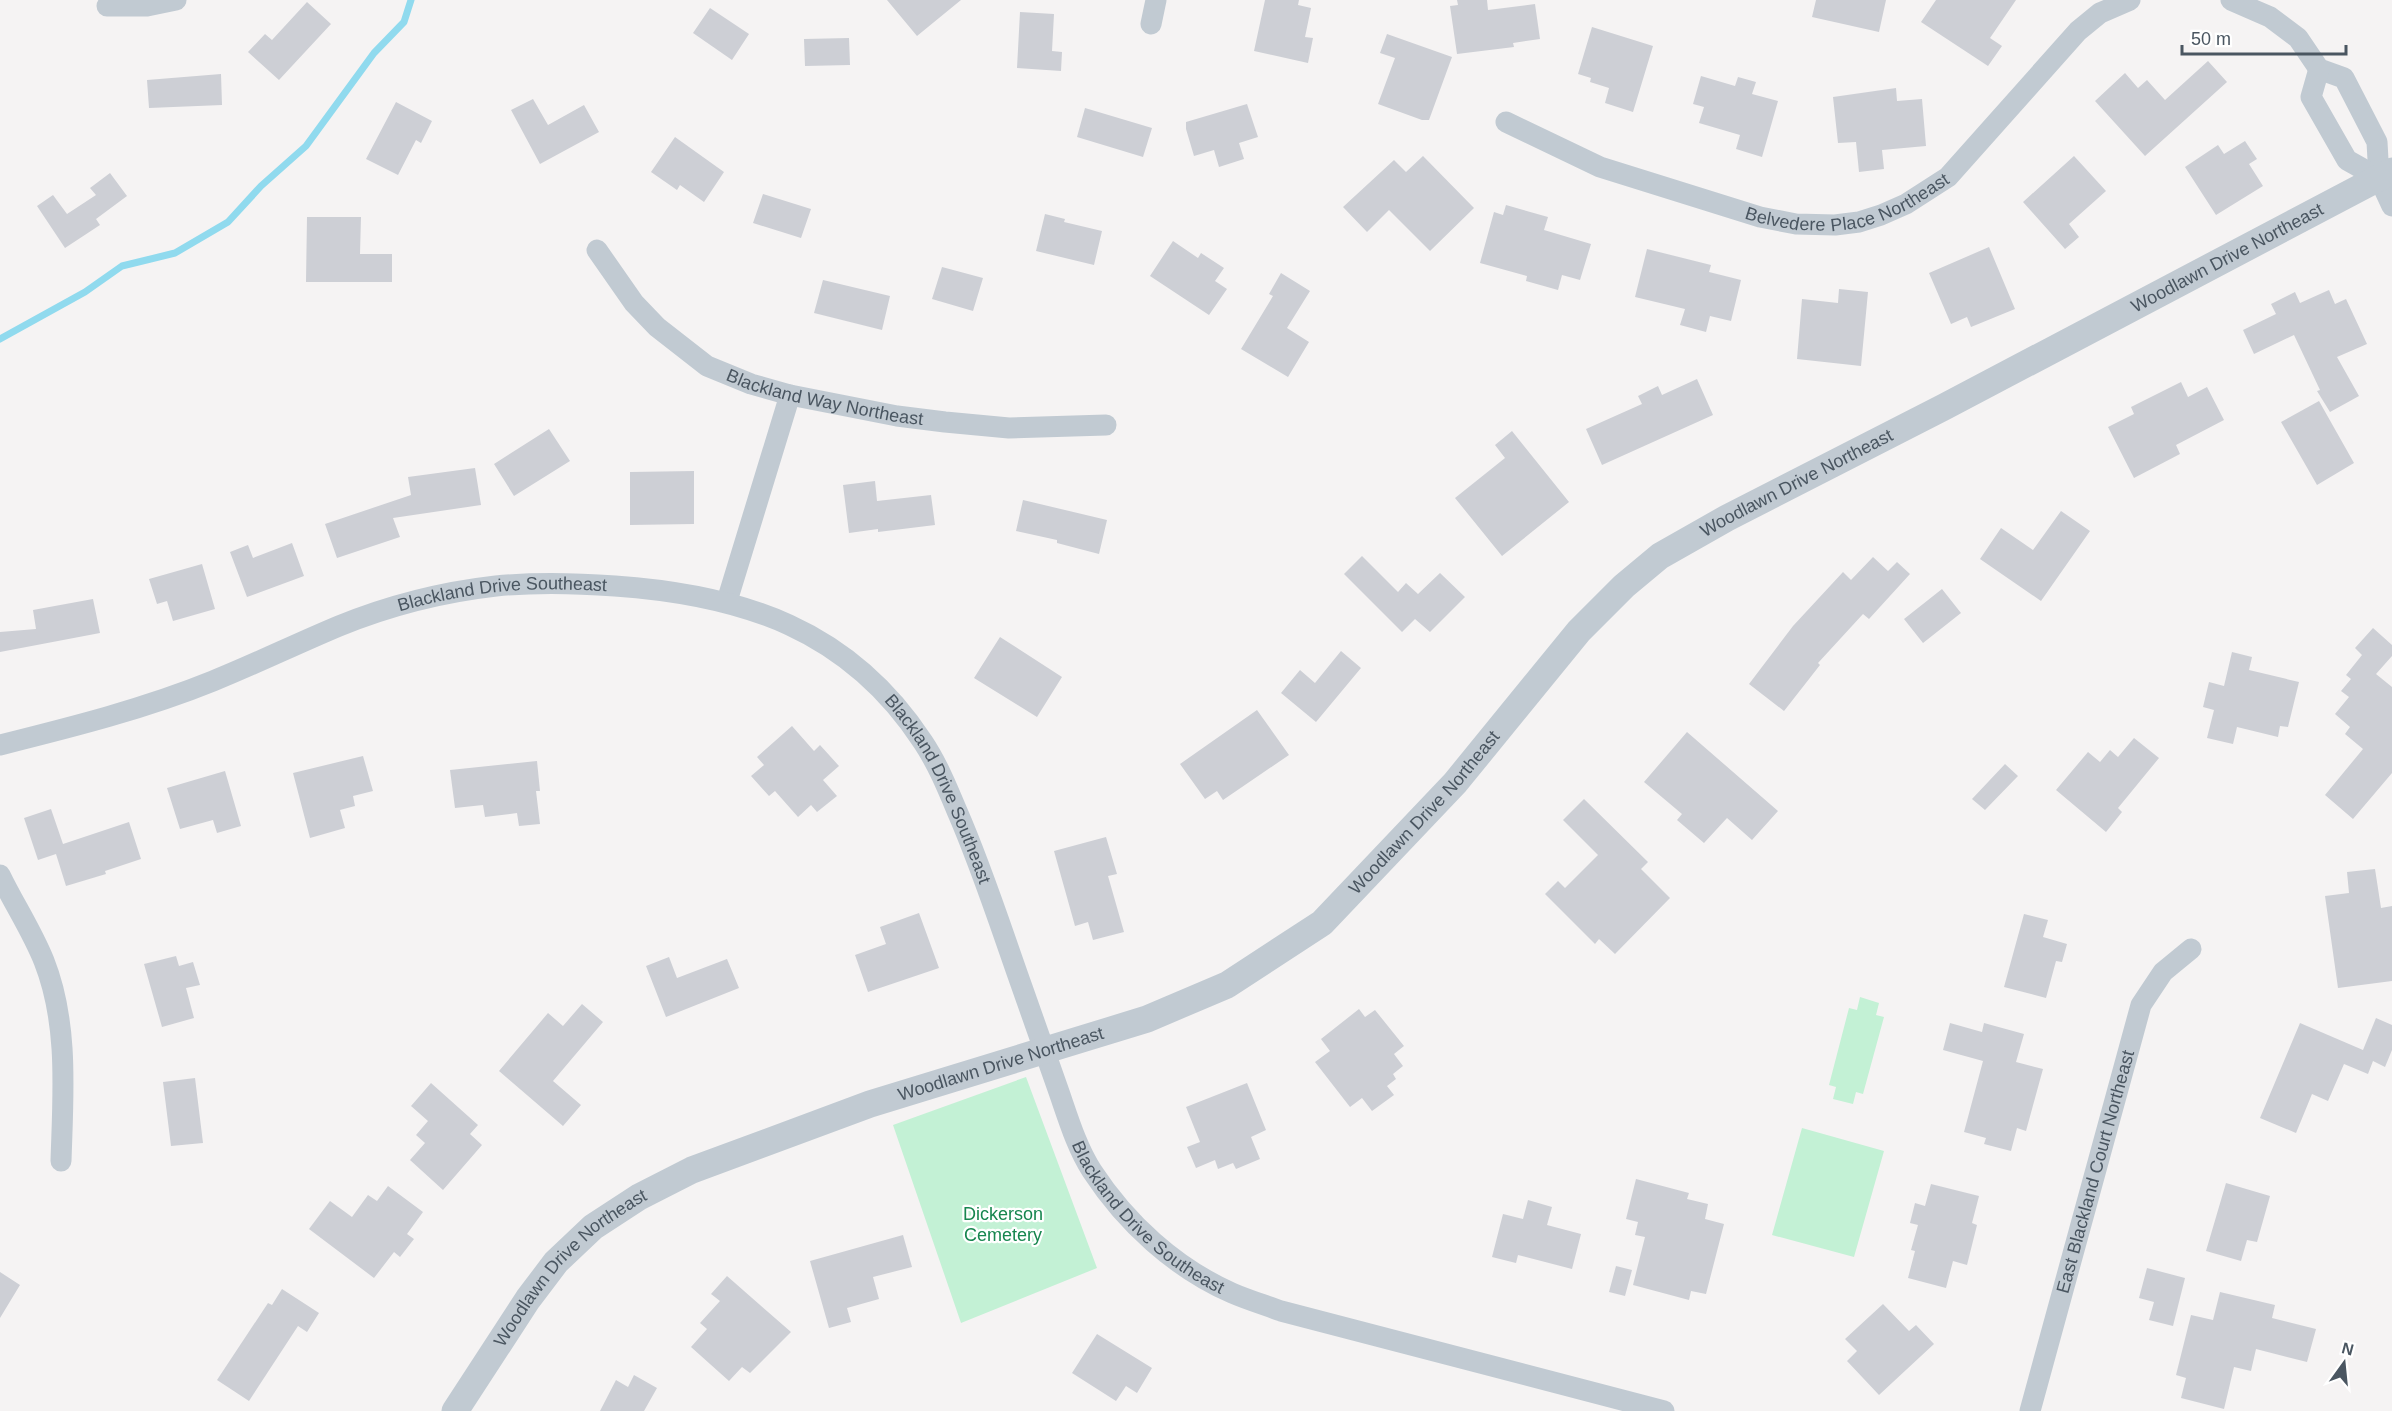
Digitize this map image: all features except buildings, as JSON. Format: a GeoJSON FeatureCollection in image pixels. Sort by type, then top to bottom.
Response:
{"type":"FeatureCollection","features":[{"type":"Feature","properties":{"kind":"street"},"geometry":{"type":"LineString","coordinates":[[107,6],[147,6],[176,0]]}},
{"type":"Feature","properties":{"kind":"street"},"geometry":{"type":"LineString","coordinates":[[1151,24],[1156,0]]}},
{"type":"Feature","properties":{"kind":"street","name":"Belvedere Place Northeast"},"geometry":{"type":"LineString","coordinates":[[1506,122],[1600,167],[1760,218],[1796,225],[1834,225],[1859,222],[1906,204],[1948,177],[2078,32],[2097,6],[2130,0]]}},
{"type":"Feature","properties":{"kind":"street"},"geometry":{"type":"LineString","coordinates":[[2232,0],[2270,17],[2298,38],[2319,69],[2344,78],[2377,142],[2392,206]]}},
{"type":"Feature","properties":{"kind":"street"},"geometry":{"type":"LineString","coordinates":[[2319,69],[2311,97],[2347,160],[2385,175]]}},
{"type":"Feature","properties":{"kind":"street","name":"Woodlawn Drive Northeast"},"geometry":{"type":"LineString","coordinates":[[455,1411],[528,1299],[556,1263],[593,1227],[639,1197],[692,1170],[870,1104],[1147,1019],[1227,984],[1322,923],[1455,783],[1579,630],[1624,586],[1660,556],[1727,518],[1954,402],[2385,175]]}},
{"type":"Feature","properties":{"kind":"street","name":"Blackland Way Northeast"},"geometry":{"type":"LineString","coordinates":[[597,250],[634,303],[657,327],[707,366],[751,384],[790,395],[897,417],[1009,428],[1106,425]]}},
{"type":"Feature","properties":{"kind":"street"},"geometry":{"type":"LineString","coordinates":[[727,601],[790,395]]}},
{"type":"Feature","properties":{"kind":"street","name":"Blackland Drive Southeast"},"geometry":{"type":"LineString","coordinates":[[0,745],[142,707],[211,682],[345,624],[414,602],[492,586],[537,583],[641,587],[727,601],[770,615],[810,634],[847,659],[882,690],[924,743],[946,785],[971,842],[1067,1117],[1090,1169],[1124,1213],[1161,1250],[1232,1293],[1281,1311],[1664,1411]]}},
{"type":"Feature","properties":{"kind":"street"},"geometry":{"type":"LineString","coordinates":[[0,876],[45,962],[57,1008],[63,1056],[61,1161]]}},
{"type":"Feature","properties":{"kind":"street","name":"East Blackland Court Northeast"},"geometry":{"type":"LineString","coordinates":[[2030,1411],[2141,1005],[2163,972],[2191,949]]}},
{"type":"Feature","properties":{"kind":"green space"},"geometry":{"type":"Polygon","coordinates":[[[1860,997],[1879,1003],[1876,1015],[1884,1017],[1863,1094],[1856,1092],[1853,1104],[1833,1099],[1836,1087],[1829,1085],[1849,1008],[1857,1010],[1860,997]]]}},
{"type":"Feature","properties":{"kind":"green space","name":"Dickerson Cemetery"},"geometry":{"type":"Polygon","coordinates":[[[1026,1077],[1097,1268],[961,1323],[893,1125],[1026,1077]]]}},
{"type":"Feature","properties":{"kind":"green space"},"geometry":{"type":"Polygon","coordinates":[[[1802,1128],[1884,1151],[1854,1257],[1772,1235],[1802,1128]]]}},
{"type":"Feature","properties":{"kind":"waterway"},"geometry":{"type":"LineString","coordinates":[[0,339],[85,292],[122,266],[175,253],[228,222],[261,186],[306,146],[374,53],[404,22],[411,0]]}}]}
